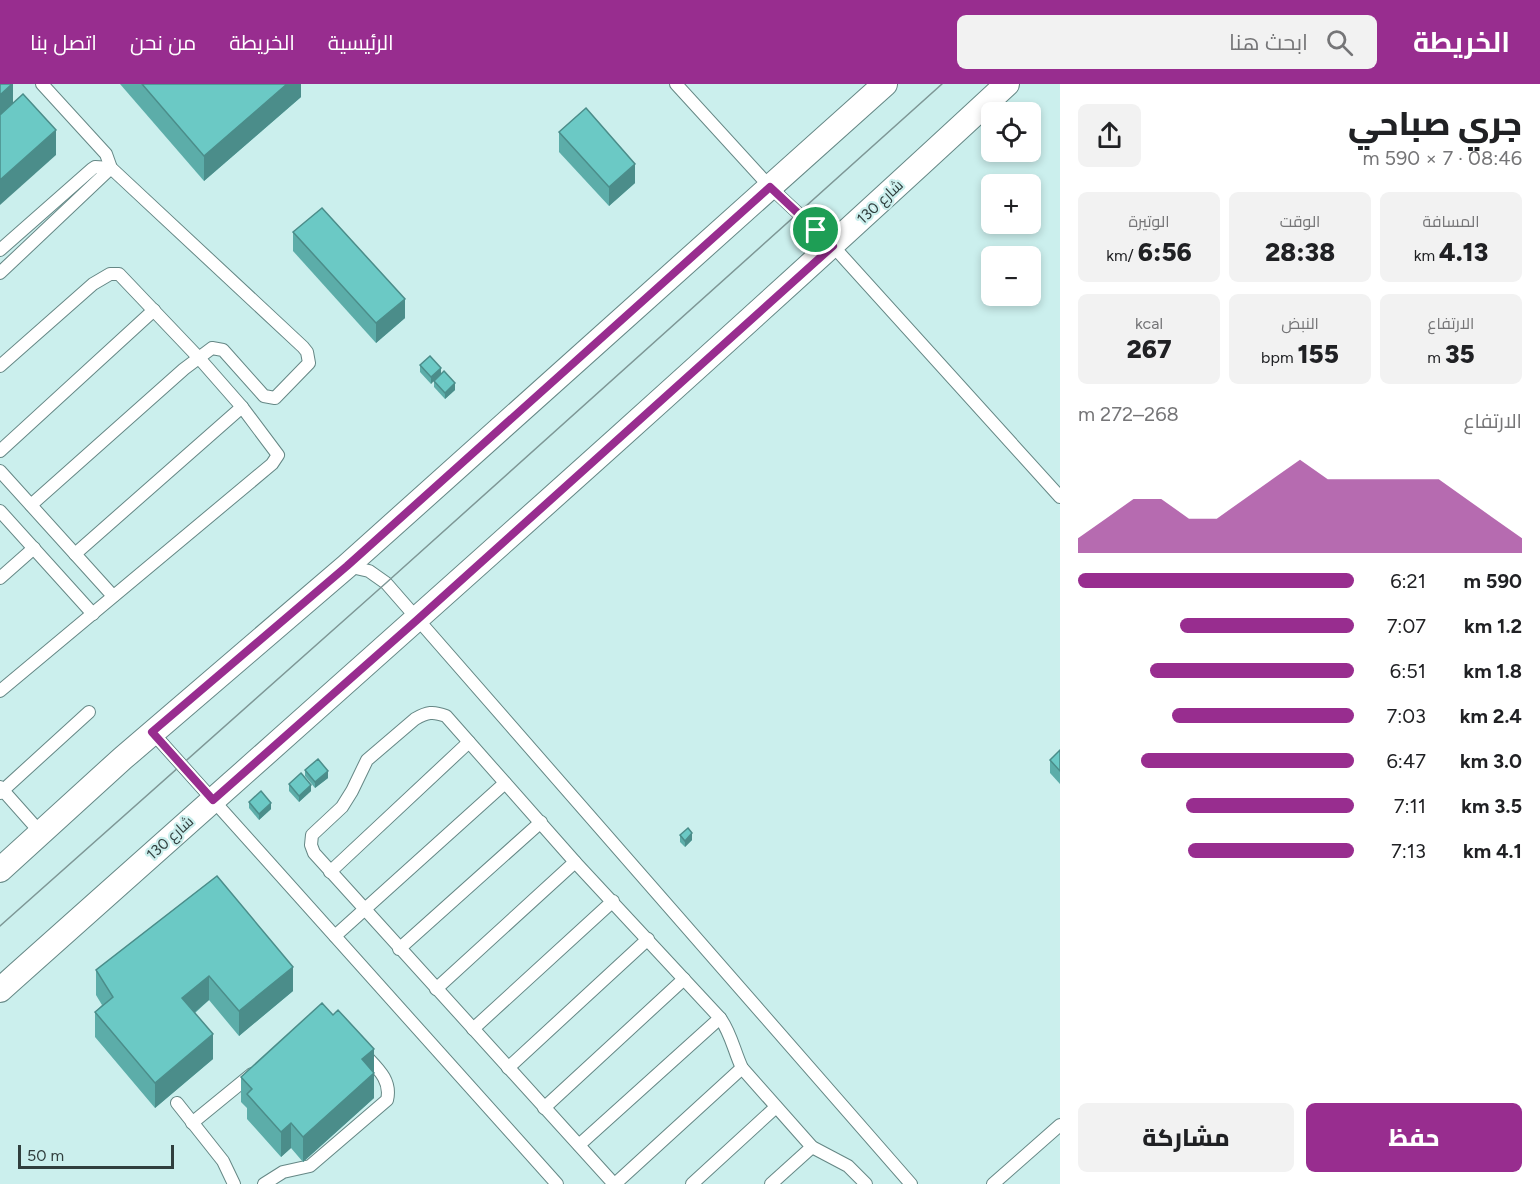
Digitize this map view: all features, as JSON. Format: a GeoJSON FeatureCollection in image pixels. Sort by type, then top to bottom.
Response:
{"type":"FeatureCollection","features":[{"type":"Feature","properties":{"kind":"street"},"geometry":{"type":"LineString","coordinates":[[0,870],[152,732],[347,566],[885,84]]}},
{"type":"Feature","properties":{"kind":"street","name":"شارع 130"},"geometry":{"type":"LineString","coordinates":[[0,990],[417,620],[833,246],[1007,84]]}},
{"type":"Feature","properties":{"kind":"lane"},"geometry":{"type":"LineString","coordinates":[[31,505],[212,348],[223,350],[264,396],[269,398],[275,398],[309,363],[303,346],[111,168],[106,154],[42,84]]}},
{"type":"Feature","properties":{"kind":"lane"},"geometry":{"type":"LineString","coordinates":[[676,84],[770,187],[833,246],[1060,497]]}},
{"type":"Feature","properties":{"kind":"lane"},"geometry":{"type":"LineString","coordinates":[[0,250],[92,169],[95,167],[111,168]]}},
{"type":"Feature","properties":{"kind":"lane"},"geometry":{"type":"LineString","coordinates":[[0,273],[111,168]]}},
{"type":"Feature","properties":{"kind":"lane"},"geometry":{"type":"LineString","coordinates":[[0,366],[93,284],[110,274],[119,274],[199,358],[242,407],[278,455],[272,464],[0,691]]}},
{"type":"Feature","properties":{"kind":"lane"},"geometry":{"type":"LineString","coordinates":[[0,450],[154,310]]}},
{"type":"Feature","properties":{"kind":"lane"},"geometry":{"type":"LineString","coordinates":[[75,554],[242,407]]}},
{"type":"Feature","properties":{"kind":"lane"},"geometry":{"type":"LineString","coordinates":[[0,471],[113,596]]}},
{"type":"Feature","properties":{"kind":"lane"},"geometry":{"type":"LineString","coordinates":[[0,511],[93,614]]}},
{"type":"Feature","properties":{"kind":"lane"},"geometry":{"type":"LineString","coordinates":[[0,578],[34,548]]}},
{"type":"Feature","properties":{"kind":"lane"},"geometry":{"type":"LineString","coordinates":[[347,566],[369,571],[386,583],[911,1184]]}},
{"type":"Feature","properties":{"kind":"lane"},"geometry":{"type":"LineString","coordinates":[[40,832],[1,790],[89,712]]}},
{"type":"Feature","properties":{"kind":"lane"},"geometry":{"type":"LineString","coordinates":[[742,1068],[615,1184],[330,872],[314,853],[311,845],[312,836],[342,807],[367,760],[415,719],[431,712],[446,716],[575,862],[720,1018],[727,1028],[742,1068],[776,1107],[812,1147],[848,1166],[859,1181]]}},
{"type":"Feature","properties":{"kind":"lane"},"geometry":{"type":"LineString","coordinates":[[152,732],[557,1184]]}},
{"type":"Feature","properties":{"kind":"lane"},"geometry":{"type":"LineString","coordinates":[[330,872],[469,742]]}},
{"type":"Feature","properties":{"kind":"lane"},"geometry":{"type":"LineString","coordinates":[[335,936],[505,783]]}},
{"type":"Feature","properties":{"kind":"lane"},"geometry":{"type":"LineString","coordinates":[[399,949],[541,822]]}},
{"type":"Feature","properties":{"kind":"lane"},"geometry":{"type":"LineString","coordinates":[[436,989],[575,862]]}},
{"type":"Feature","properties":{"kind":"lane"},"geometry":{"type":"LineString","coordinates":[[473,1029],[612,901]]}},
{"type":"Feature","properties":{"kind":"lane"},"geometry":{"type":"LineString","coordinates":[[508,1068],[648,939]]}},
{"type":"Feature","properties":{"kind":"lane"},"geometry":{"type":"LineString","coordinates":[[544,1108],[684,979]]}},
{"type":"Feature","properties":{"kind":"lane"},"geometry":{"type":"LineString","coordinates":[[579,1145],[720,1018]]}},
{"type":"Feature","properties":{"kind":"lane"},"geometry":{"type":"LineString","coordinates":[[264,1184],[283,1172],[310,1166],[387,1100],[386,1079],[357,1046]]}},
{"type":"Feature","properties":{"kind":"lane"},"geometry":{"type":"LineString","coordinates":[[192,1123],[264,1064]]}},
{"type":"Feature","properties":{"kind":"lane"},"geometry":{"type":"LineString","coordinates":[[177,1103],[223,1161],[234,1184]]}},
{"type":"Feature","properties":{"kind":"lane"},"geometry":{"type":"LineString","coordinates":[[692,1184],[776,1107]]}},
{"type":"Feature","properties":{"kind":"lane"},"geometry":{"type":"LineString","coordinates":[[993,1184],[1060,1125]]}},
{"type":"Feature","properties":{"kind":"lane"},"geometry":{"type":"LineString","coordinates":[[771,1184],[812,1147]]}},
{"type":"Feature","properties":{"kind":"building"},"geometry":{"type":"Polygon","coordinates":[[[0,84],[12,84],[0,95],[0,84]]]}},
{"type":"Feature","properties":{"kind":"building"},"geometry":{"type":"Polygon","coordinates":[[[142,84],[287,84],[204,156],[142,84]]]}},
{"type":"Feature","properties":{"kind":"building"},"geometry":{"type":"Polygon","coordinates":[[[23,94],[56,130],[0,180],[0,115],[23,94]]]}},
{"type":"Feature","properties":{"kind":"building"},"geometry":{"type":"Polygon","coordinates":[[[586,108],[635,164],[609,187],[559,132],[586,108]]]}},
{"type":"Feature","properties":{"kind":"building"},"geometry":{"type":"Polygon","coordinates":[[[322,208],[405,299],[376,323],[293,232],[322,208]]]}},
{"type":"Feature","properties":{"kind":"building"},"geometry":{"type":"Polygon","coordinates":[[[430,356],[441,368],[431,377],[420,365],[430,356]]]}},
{"type":"Feature","properties":{"kind":"building"},"geometry":{"type":"Polygon","coordinates":[[[444,371],[455,383],[445,393],[434,381],[444,371]]]}},
{"type":"Feature","properties":{"kind":"building"},"geometry":{"type":"Polygon","coordinates":[[[1060,750],[1060,771],[1050,760],[1060,750]]]}},
{"type":"Feature","properties":{"kind":"building"},"geometry":{"type":"Polygon","coordinates":[[[318,759],[328,771],[315,782],[305,770],[318,759]]]}},
{"type":"Feature","properties":{"kind":"building"},"geometry":{"type":"Polygon","coordinates":[[[301,773],[311,785],[299,796],[289,784],[301,773]]]}},
{"type":"Feature","properties":{"kind":"building"},"geometry":{"type":"Polygon","coordinates":[[[261,791],[271,803],[259,814],[249,802],[261,791]]]}},
{"type":"Feature","properties":{"kind":"building"},"geometry":{"type":"Polygon","coordinates":[[[688,828],[692,833],[685,841],[680,835],[688,828]]]}},
{"type":"Feature","properties":{"kind":"building"},"geometry":{"type":"Polygon","coordinates":[[[217,876],[293,967],[239,1011],[209,976],[182,998],[213,1034],[155,1083],[95,1012],[113,997],[96,970],[217,876]]]}},
{"type":"Feature","properties":{"kind":"building"},"geometry":{"type":"Polygon","coordinates":[[[322,1003],[333,1015],[338,1010],[374,1049],[362,1059],[374,1073],[303,1137],[291,1123],[281,1132],[247,1094],[252,1089],[241,1077],[322,1003]]]}},
{"type":"Feature","properties":{"kind":"tram line"},"geometry":{"type":"LineString","coordinates":[[0,926],[942,84]]}},
{"type":"Feature","properties":{"kind":"route"},"geometry":{"type":"LineString","coordinates":[[770,187],[816,230],[833,246],[213,800],[152,732],[347,566],[770,187]]}}]}
